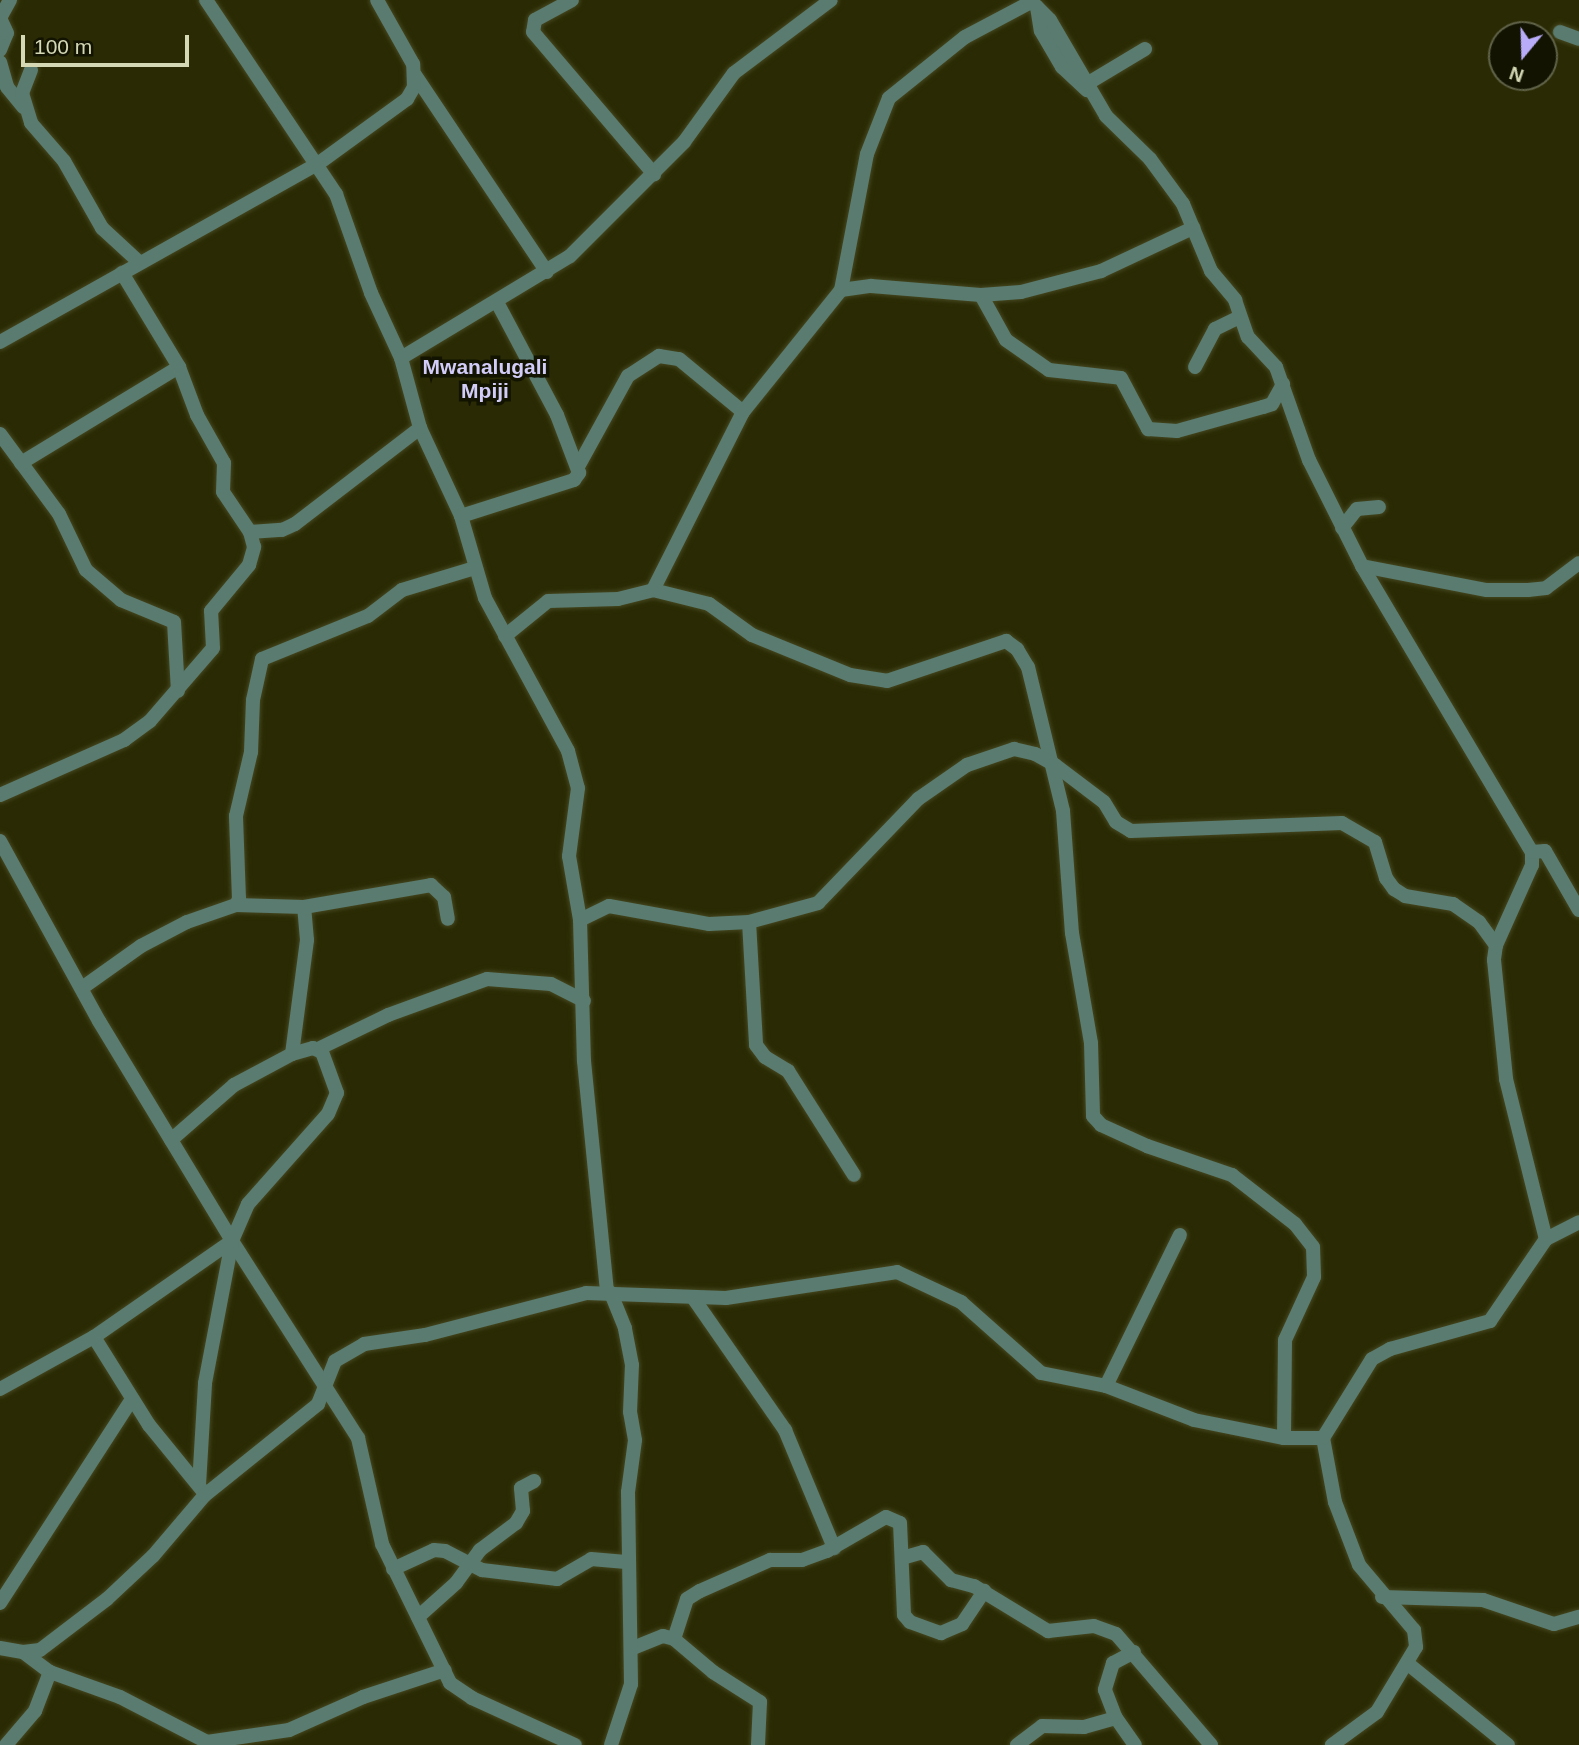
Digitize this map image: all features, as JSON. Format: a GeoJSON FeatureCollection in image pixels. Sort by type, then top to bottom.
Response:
{"type":"FeatureCollection","features":[{"type":"Feature","properties":{"kind":"street"},"geometry":{"type":"LineString","coordinates":[[0,50],[7,33],[0,18],[10,0]]}},
{"type":"Feature","properties":{"kind":"street"},"geometry":{"type":"LineString","coordinates":[[206,0],[319,163],[336,194],[371,293],[401,358],[420,428],[461,516],[475,568],[505,636],[550,712],[578,788],[569,856],[580,920],[584,1061],[609,1293],[625,1328],[632,1364],[630,1412],[635,1440],[628,1492],[633,1648],[631,1684],[611,1745]]}},
{"type":"Feature","properties":{"kind":"street"},"geometry":{"type":"LineString","coordinates":[[572,0],[535,20],[531,28],[654,174]]}},
{"type":"Feature","properties":{"kind":"street"},"geometry":{"type":"LineString","coordinates":[[401,358],[547,272],[593,235],[684,142],[734,73],[831,0]]}},
{"type":"Feature","properties":{"kind":"street"},"geometry":{"type":"LineString","coordinates":[[653,590],[743,412],[841,290],[867,154],[889,98],[965,37],[1033,3],[1041,31],[1062,67],[1076,84],[1087,87],[1116,127],[1150,159],[1183,204],[1211,271],[1235,300],[1248,337],[1270,356],[1283,384],[1309,460],[1362,566],[1532,852],[1532,865],[1496,945],[1506,1079],[1546,1239]]}},
{"type":"Feature","properties":{"kind":"street"},"geometry":{"type":"LineString","coordinates":[[384,4],[415,75],[547,272]]}},
{"type":"Feature","properties":{"kind":"street"},"geometry":{"type":"LineString","coordinates":[[1560,32],[1579,39]]}},
{"type":"Feature","properties":{"kind":"street"},"geometry":{"type":"LineString","coordinates":[[1087,87],[1145,49]]}},
{"type":"Feature","properties":{"kind":"street"},"geometry":{"type":"LineString","coordinates":[[0,62],[7,86],[31,123],[64,161],[90,213],[139,262]]}},
{"type":"Feature","properties":{"kind":"street"},"geometry":{"type":"LineString","coordinates":[[23,107],[22,93],[30,70]]}},
{"type":"Feature","properties":{"kind":"street"},"geometry":{"type":"LineString","coordinates":[[0,342],[319,163],[407,99],[415,75]]}},
{"type":"Feature","properties":{"kind":"street"},"geometry":{"type":"LineString","coordinates":[[841,290],[871,286],[981,295],[1064,283],[1193,228]]}},
{"type":"Feature","properties":{"kind":"street"},"geometry":{"type":"LineString","coordinates":[[0,794],[124,740],[178,691],[213,648],[211,611],[249,565],[254,547],[250,532],[223,492],[223,463],[197,415],[179,367],[122,273]]}},
{"type":"Feature","properties":{"kind":"street"},"geometry":{"type":"LineString","coordinates":[[981,295],[1006,340],[1049,370],[1121,378],[1148,429],[1177,431],[1263,407],[1272,404],[1283,384]]}},
{"type":"Feature","properties":{"kind":"street"},"geometry":{"type":"LineString","coordinates":[[496,302],[579,465]]}},
{"type":"Feature","properties":{"kind":"street"},"geometry":{"type":"LineString","coordinates":[[1195,367],[1215,329],[1240,317]]}},
{"type":"Feature","properties":{"kind":"street"},"geometry":{"type":"LineString","coordinates":[[461,516],[574,480],[579,465],[628,376],[659,356],[679,359],[743,412]]}},
{"type":"Feature","properties":{"kind":"street"},"geometry":{"type":"LineString","coordinates":[[21,463],[179,367]]}},
{"type":"Feature","properties":{"kind":"street"},"geometry":{"type":"LineString","coordinates":[[250,532],[282,530],[295,524],[420,428]]}},
{"type":"Feature","properties":{"kind":"street"},"geometry":{"type":"LineString","coordinates":[[0,434],[59,514],[86,570],[121,600],[174,622],[178,691]]}},
{"type":"Feature","properties":{"kind":"street"},"geometry":{"type":"LineString","coordinates":[[1342,528],[1357,509],[1379,507]]}},
{"type":"Feature","properties":{"kind":"street"},"geometry":{"type":"LineString","coordinates":[[1362,566],[1487,590],[1528,590],[1546,588],[1579,563]]}},
{"type":"Feature","properties":{"kind":"street"},"geometry":{"type":"LineString","coordinates":[[236,905],[239,899],[236,816],[251,752],[253,700],[262,659],[368,616],[402,590],[475,568]]}},
{"type":"Feature","properties":{"kind":"street"},"geometry":{"type":"LineString","coordinates":[[505,636],[548,601],[618,599],[653,590],[709,604],[752,635],[850,675],[887,681],[1006,641],[1017,649],[1028,667],[1055,765],[1072,933],[1091,1043],[1093,1116],[1101,1125],[1147,1146],[1232,1175],[1295,1224],[1313,1247],[1314,1277],[1285,1340],[1284,1438]]}},
{"type":"Feature","properties":{"kind":"street"},"geometry":{"type":"LineString","coordinates":[[580,920],[609,906],[685,922],[748,922],[818,903],[901,815],[967,765],[1014,749],[1035,754],[1055,765],[1104,802],[1116,822],[1131,831],[1342,823],[1376,842],[1386,878],[1394,889],[1405,897],[1453,904],[1479,922],[1496,945]]}},
{"type":"Feature","properties":{"kind":"street"},"geometry":{"type":"LineString","coordinates":[[0,841],[171,1140],[358,1438],[382,1544],[450,1684],[472,1698],[575,1745]]}},
{"type":"Feature","properties":{"kind":"street"},"geometry":{"type":"LineString","coordinates":[[1532,852],[1545,851],[1579,910]]}},
{"type":"Feature","properties":{"kind":"street"},"geometry":{"type":"LineString","coordinates":[[82,988],[141,946],[187,922],[236,905],[303,906],[431,885],[444,897],[448,919]]}},
{"type":"Feature","properties":{"kind":"street"},"geometry":{"type":"LineString","coordinates":[[292,1054],[307,940],[303,906]]}},
{"type":"Feature","properties":{"kind":"street"},"geometry":{"type":"LineString","coordinates":[[748,922],[756,1045],[765,1057],[788,1072],[854,1175]]}},
{"type":"Feature","properties":{"kind":"street"},"geometry":{"type":"LineString","coordinates":[[171,1140],[234,1085],[292,1054],[318,1049],[388,1015],[487,979],[551,984],[584,1001]]}},
{"type":"Feature","properties":{"kind":"street"},"geometry":{"type":"LineString","coordinates":[[202,1490],[205,1383],[232,1241],[247,1204],[298,1150],[334,1103],[335,1083],[318,1049]]}},
{"type":"Feature","properties":{"kind":"street"},"geometry":{"type":"LineString","coordinates":[[1332,1745],[1377,1712],[1416,1647],[1414,1630],[1382,1597],[1359,1565],[1335,1502],[1323,1438],[1372,1359],[1390,1349],[1490,1321],[1546,1239],[1579,1222]]}},
{"type":"Feature","properties":{"kind":"street"},"geometry":{"type":"LineString","coordinates":[[1106,1386],[1180,1235]]}},
{"type":"Feature","properties":{"kind":"street"},"geometry":{"type":"LineString","coordinates":[[0,1389],[94,1337],[232,1241]]}},
{"type":"Feature","properties":{"kind":"street"},"geometry":{"type":"LineString","coordinates":[[0,1648],[32,1653],[60,1638],[107,1599],[153,1556],[202,1490],[318,1404],[335,1362],[357,1346],[425,1335],[555,1299],[609,1293],[694,1299],[726,1298],[897,1272],[961,1302],[1041,1373],[1106,1386],[1194,1420],[1284,1438],[1323,1438]]}},
{"type":"Feature","properties":{"kind":"street"},"geometry":{"type":"LineString","coordinates":[[694,1299],[785,1430],[834,1548]]}},
{"type":"Feature","properties":{"kind":"street"},"geometry":{"type":"LineString","coordinates":[[94,1337],[132,1399],[202,1490]]}},
{"type":"Feature","properties":{"kind":"street"},"geometry":{"type":"LineString","coordinates":[[0,1602],[132,1399]]}},
{"type":"Feature","properties":{"kind":"street"},"geometry":{"type":"LineString","coordinates":[[418,1617],[456,1583],[468,1562],[516,1523],[523,1511],[521,1488],[534,1481]]}},
{"type":"Feature","properties":{"kind":"street"},"geometry":{"type":"LineString","coordinates":[[674,1639],[687,1599],[700,1591],[770,1560],[802,1560],[834,1548],[887,1517],[895,1517],[900,1523],[904,1615],[922,1629],[941,1633],[962,1623],[984,1591]]}},
{"type":"Feature","properties":{"kind":"street"},"geometry":{"type":"LineString","coordinates":[[393,1569],[434,1550],[491,1572],[518,1571],[557,1579],[591,1559],[629,1562]]}},
{"type":"Feature","properties":{"kind":"street"},"geometry":{"type":"LineString","coordinates":[[902,1558],[923,1552],[951,1580],[984,1591],[1048,1631],[1094,1626],[1116,1634],[1211,1745]]}},
{"type":"Feature","properties":{"kind":"street"},"geometry":{"type":"LineString","coordinates":[[1382,1597],[1483,1600],[1554,1624],[1579,1617]]}},
{"type":"Feature","properties":{"kind":"street"},"geometry":{"type":"LineString","coordinates":[[633,1648],[663,1636],[674,1639],[713,1672],[760,1702],[758,1745]]}},
{"type":"Feature","properties":{"kind":"street"},"geometry":{"type":"LineString","coordinates":[[23,1652],[50,1672],[120,1697],[193,1739],[207,1742],[230,1741],[289,1730],[363,1697],[445,1670]]}},
{"type":"Feature","properties":{"kind":"street"},"geometry":{"type":"LineString","coordinates":[[1134,1652],[1114,1663],[1105,1679],[1116,1718],[1135,1745]]}},
{"type":"Feature","properties":{"kind":"street"},"geometry":{"type":"LineString","coordinates":[[1407,1663],[1508,1745]]}},
{"type":"Feature","properties":{"kind":"street"},"geometry":{"type":"LineString","coordinates":[[6,1745],[35,1711],[50,1672]]}},
{"type":"Feature","properties":{"kind":"street"},"geometry":{"type":"LineString","coordinates":[[1017,1745],[1042,1726],[1084,1727],[1116,1718]]}},
{"type":"Feature","properties":{"kind":"district","name":"Mwanalugali Mpiji"},"geometry":{"type":"Point","coordinates":[485,379]}}]}
